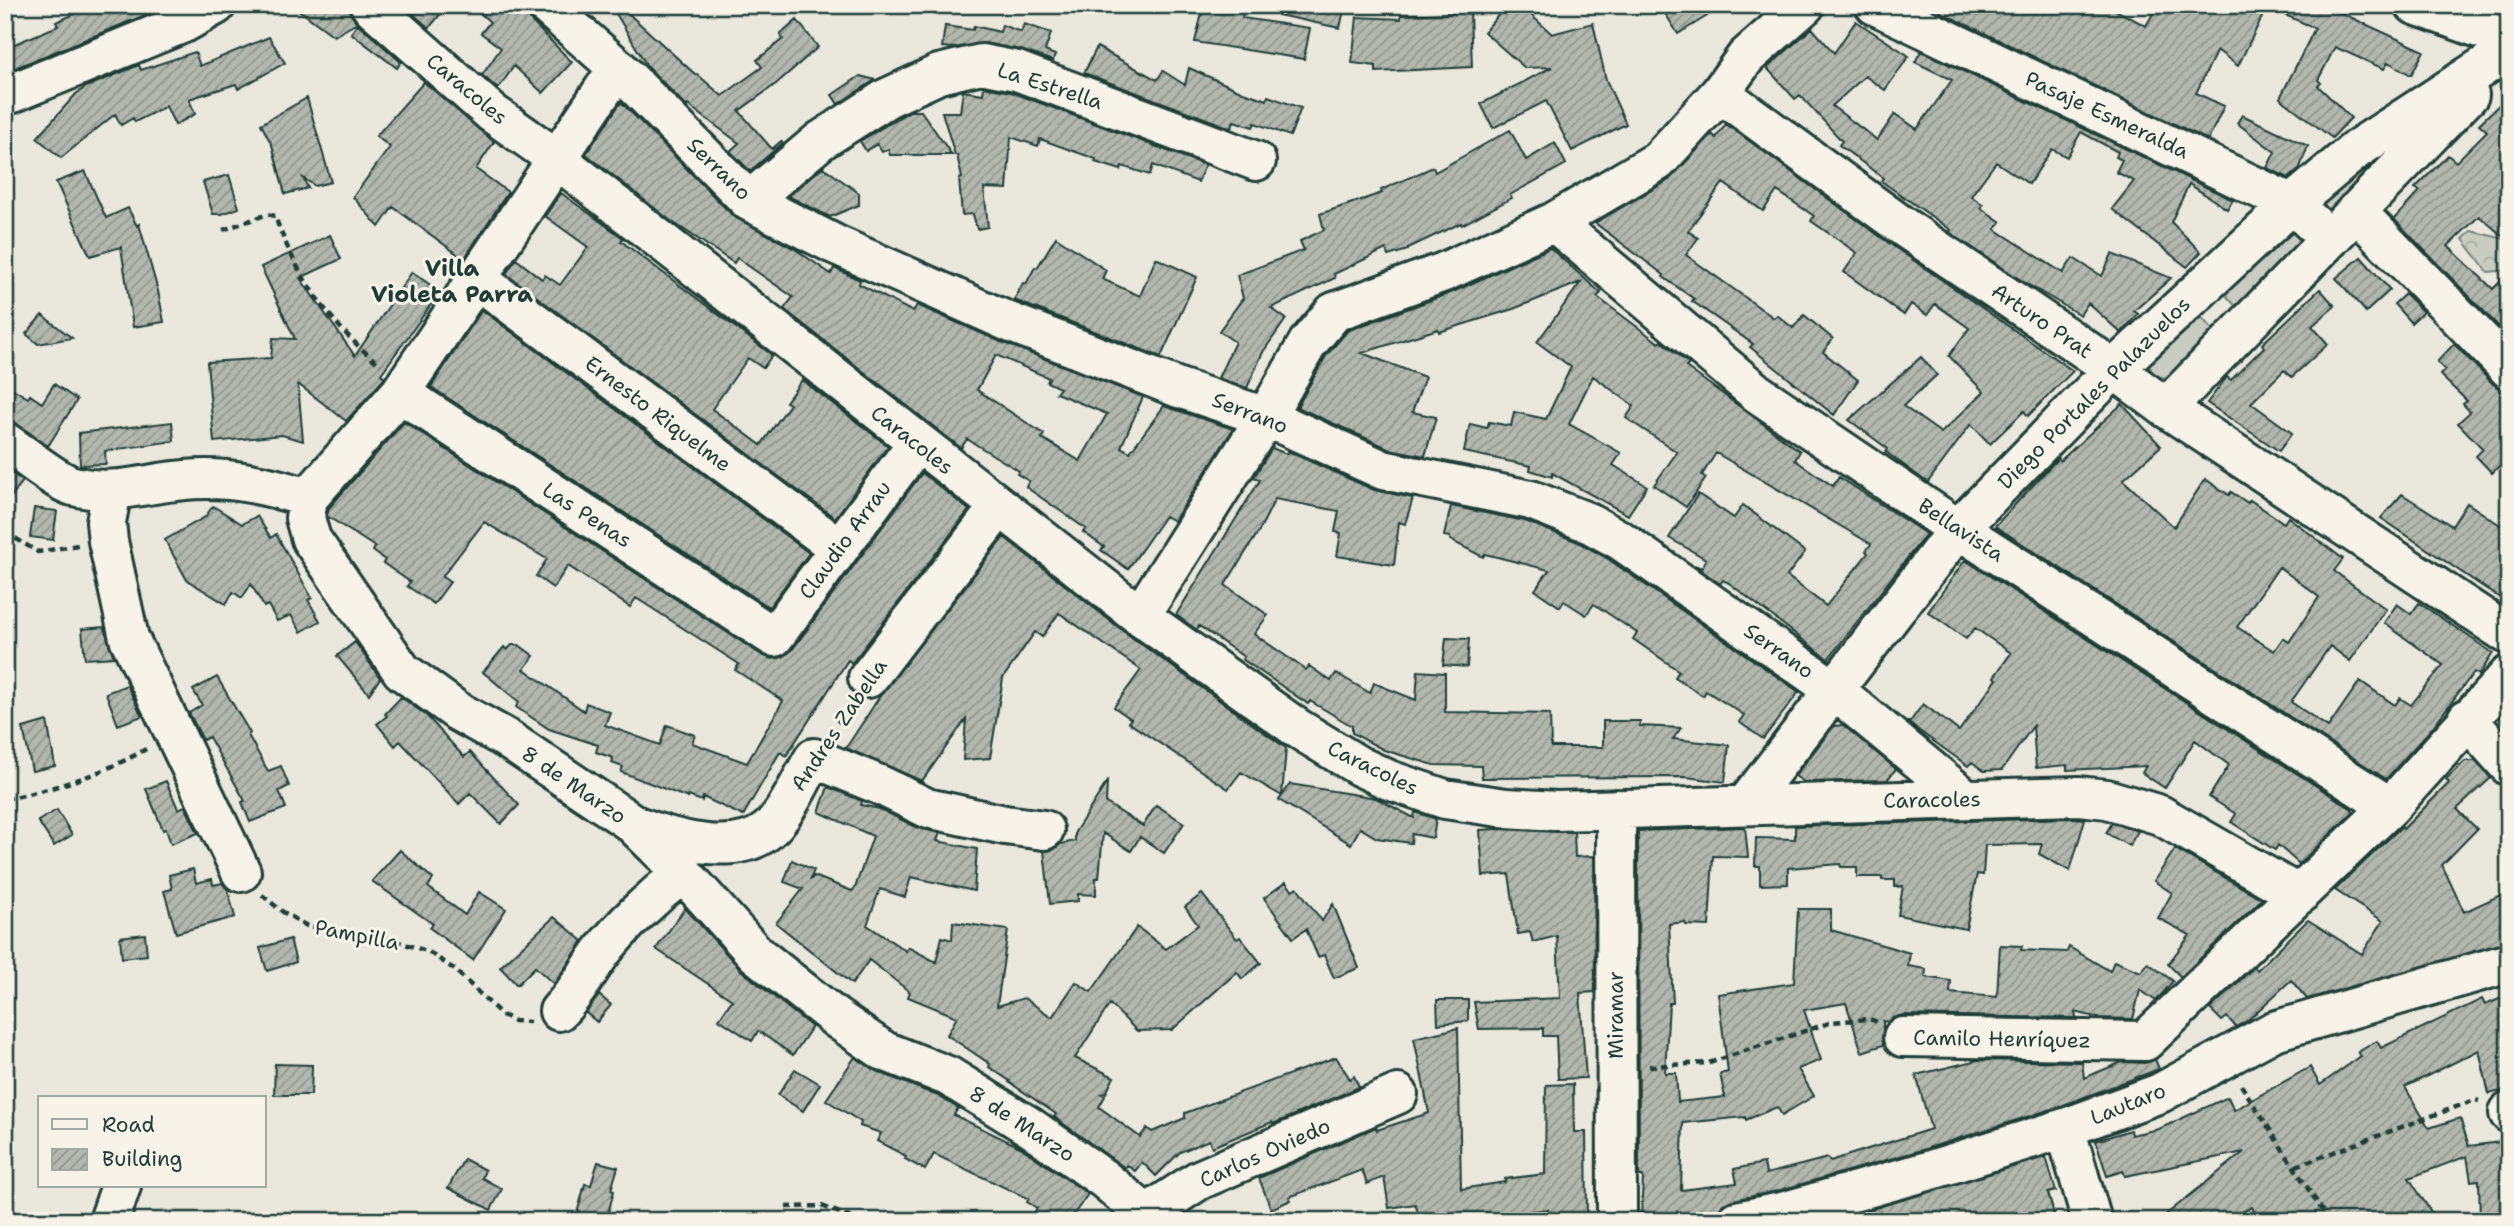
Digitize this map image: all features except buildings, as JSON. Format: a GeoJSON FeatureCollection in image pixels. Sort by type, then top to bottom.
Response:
{"type":"FeatureCollection","features":[{"type":"Feature","properties":{"kind":"street"},"geometry":{"type":"LineString","coordinates":[[5,96],[184,23],[216,5]]}},
{"type":"Feature","properties":{"kind":"street","name":"Caracoles"},"geometry":{"type":"LineString","coordinates":[[370,5],[492,113],[557,159],[1140,616],[1297,728],[1359,766],[1389,780],[1445,799],[1507,808],[1557,811],[2079,796],[2107,799],[2134,806],[2184,827],[2299,895]]}},
{"type":"Feature","properties":{"kind":"street","name":"Serrano"},"geometry":{"type":"LineString","coordinates":[[546,5],[618,68],[749,201],[859,255],[1009,322],[1167,383],[1266,417],[1383,470],[1531,500],[1587,522],[1620,540],[1833,689],[1966,799]]}},
{"type":"Feature","properties":{"kind":"street"},"geometry":{"type":"LineString","coordinates":[[1140,616],[1266,417],[1308,342],[1334,312],[1444,272],[1554,222],[1658,161],[1720,93],[1746,57],[1805,5]]}},
{"type":"Feature","properties":{"kind":"street","name":"Pasaje Esmeralda"},"geometry":{"type":"LineString","coordinates":[[1875,5],[2292,204],[2330,239]]}},
{"type":"Feature","properties":{"kind":"street"},"geometry":{"type":"LineString","coordinates":[[2415,5],[2509,39]]}},
{"type":"Feature","properties":{"kind":"street","name":"Diego Portales Palazuelos"},"geometry":{"type":"LineString","coordinates":[[1746,804],[1958,529],[2114,369],[2292,204],[2357,149],[2509,52]]}},
{"type":"Feature","properties":{"kind":"street","name":"Diego Portales Palazuelos"},"geometry":{"type":"LineString","coordinates":[[2166,408],[2509,52]]}},
{"type":"Feature","properties":{"kind":"street","name":"La Estrella"},"geometry":{"type":"LineString","coordinates":[[749,201],[820,141],[887,98],[939,74],[981,65],[1017,71],[1256,161]]}},
{"type":"Feature","properties":{"kind":"street"},"geometry":{"type":"LineString","coordinates":[[5,442],[70,485],[112,491],[185,480],[213,479],[277,488],[307,498],[404,389],[618,68]]}},
{"type":"Feature","properties":{"kind":"street","name":"Arturo Prat"},"geometry":{"type":"LineString","coordinates":[[1720,93],[1905,228],[2114,369],[2166,408],[2509,635]]}},
{"type":"Feature","properties":{"kind":"street"},"geometry":{"type":"LineString","coordinates":[[2356,211],[2509,369]]}},
{"type":"Feature","properties":{"kind":"street","name":"Bellavista"},"geometry":{"type":"LineString","coordinates":[[1554,222],[1757,393],[1958,529],[2390,807]]}},
{"type":"Feature","properties":{"kind":"street","name":"Ernesto Riquelme"},"geometry":{"type":"LineString","coordinates":[[477,279],[839,548]]}},
{"type":"Feature","properties":{"kind":"street","name":"Las Penas"},"geometry":{"type":"LineString","coordinates":[[404,389],[774,637]]}},
{"type":"Feature","properties":{"kind":"street","name":"Claudio Arrau"},"geometry":{"type":"LineString","coordinates":[[774,637],[917,443]]}},
{"type":"Feature","properties":{"kind":"street"},"geometry":{"type":"LineString","coordinates":[[112,491],[106,522],[108,541],[129,638],[241,872]]}},
{"type":"Feature","properties":{"kind":"street","name":"8 de Marzo"},"geometry":{"type":"LineString","coordinates":[[307,498],[305,518],[311,539],[402,671],[457,711],[507,739],[632,823],[683,873],[756,954],[836,1018],[884,1051],[948,1076],[1030,1127],[1104,1179],[1144,1219]]}},
{"type":"Feature","properties":{"kind":"street","name":"Andres Zabella"},"geometry":{"type":"LineString","coordinates":[[868,678],[999,507]]}},
{"type":"Feature","properties":{"kind":"street"},"geometry":{"type":"LineString","coordinates":[[2299,895],[2390,807],[2509,675]]}},
{"type":"Feature","properties":{"kind":"street"},"geometry":{"type":"LineString","coordinates":[[2467,719],[2509,766]]}},
{"type":"Feature","properties":{"kind":"street"},"geometry":{"type":"LineString","coordinates":[[814,758],[927,808],[1005,825],[1044,830]]}},
{"type":"Feature","properties":{"kind":"street","name":"Andres Zabella"},"geometry":{"type":"LineString","coordinates":[[632,823],[670,838],[707,844],[743,842],[766,832],[778,820],[814,758]]}},
{"type":"Feature","properties":{"kind":"street","name":"Miramar"},"geometry":{"type":"LineString","coordinates":[[1616,809],[1618,1221]]}},
{"type":"Feature","properties":{"kind":"street"},"geometry":{"type":"LineString","coordinates":[[559,1011],[576,993],[602,952],[660,891],[683,873]]}},
{"type":"Feature","properties":{"kind":"street","name":"Camilo Henríquez"},"geometry":{"type":"LineString","coordinates":[[1903,1037],[2145,1041],[2299,895]]}},
{"type":"Feature","properties":{"kind":"street","name":"Lautaro"},"geometry":{"type":"LineString","coordinates":[[1737,1221],[1792,1210],[2065,1128],[2160,1093],[2274,1031],[2509,963]]}},
{"type":"Feature","properties":{"kind":"street","name":"Carlos Oviedo"},"geometry":{"type":"LineString","coordinates":[[1144,1219],[1199,1180],[1398,1094]]}},
{"type":"Feature","properties":{"kind":"street"},"geometry":{"type":"LineString","coordinates":[[2065,1128],[2092,1221]]}},
{"type":"Feature","properties":{"kind":"street"},"geometry":{"type":"LineString","coordinates":[[109,1221],[120,1188]]}},
{"type":"Feature","properties":{"kind":"path"},"geometry":{"type":"LineString","coordinates":[[223,230],[268,214],[275,216],[305,279],[332,319],[404,389]]}},
{"type":"Feature","properties":{"kind":"path"},"geometry":{"type":"LineString","coordinates":[[5,532],[38,551],[108,541]]}},
{"type":"Feature","properties":{"kind":"path","name":"Andres Zabella"},"geometry":{"type":"LineString","coordinates":[[814,758],[868,678]]}},
{"type":"Feature","properties":{"kind":"path"},"geometry":{"type":"LineString","coordinates":[[5,799],[69,783],[105,769],[174,734]]}},
{"type":"Feature","properties":{"kind":"path","name":"Pampilla"},"geometry":{"type":"LineString","coordinates":[[241,872],[275,906],[307,926],[390,939],[429,952],[455,970],[492,1007],[514,1021],[538,1021],[559,1011]]}},
{"type":"Feature","properties":{"kind":"path","name":"Camilo Henríquez"},"geometry":{"type":"LineString","coordinates":[[1616,1066],[1709,1063],[1832,1022],[1870,1019],[1886,1025],[1903,1037]]}},
{"type":"Feature","properties":{"kind":"path"},"geometry":{"type":"LineString","coordinates":[[2223,1058],[2296,1166],[2329,1221]]}},
{"type":"Feature","properties":{"kind":"path"},"geometry":{"type":"LineString","coordinates":[[2296,1166],[2475,1100],[2509,1112]]}},
{"type":"Feature","properties":{"kind":"path"},"geometry":{"type":"LineString","coordinates":[[786,1207],[822,1206],[860,1221]]}},
{"type":"Feature","properties":{"kind":"green space"},"geometry":{"type":"Polygon","coordinates":[[[2407,128],[2334,213],[2328,213],[2319,205],[2407,128]]]}},
{"type":"Feature","properties":{"kind":"green space"},"geometry":{"type":"Polygon","coordinates":[[[2295,231],[2309,239],[2240,311],[2223,292],[2295,231]]]}},
{"type":"Feature","properties":{"kind":"green space"},"geometry":{"type":"Polygon","coordinates":[[[2471,231],[2505,239],[2509,233],[2509,270],[2488,272],[2463,239],[2471,231]]]}},
{"type":"Feature","properties":{"kind":"green space"},"geometry":{"type":"Polygon","coordinates":[[[2198,313],[2216,334],[2173,374],[2164,378],[2153,374],[2149,364],[2153,354],[2198,313]]]}},
{"type":"Feature","properties":{"kind":"district","name":"Villa Violeta Parra"},"geometry":{"type":"Point","coordinates":[452,281]}}]}
